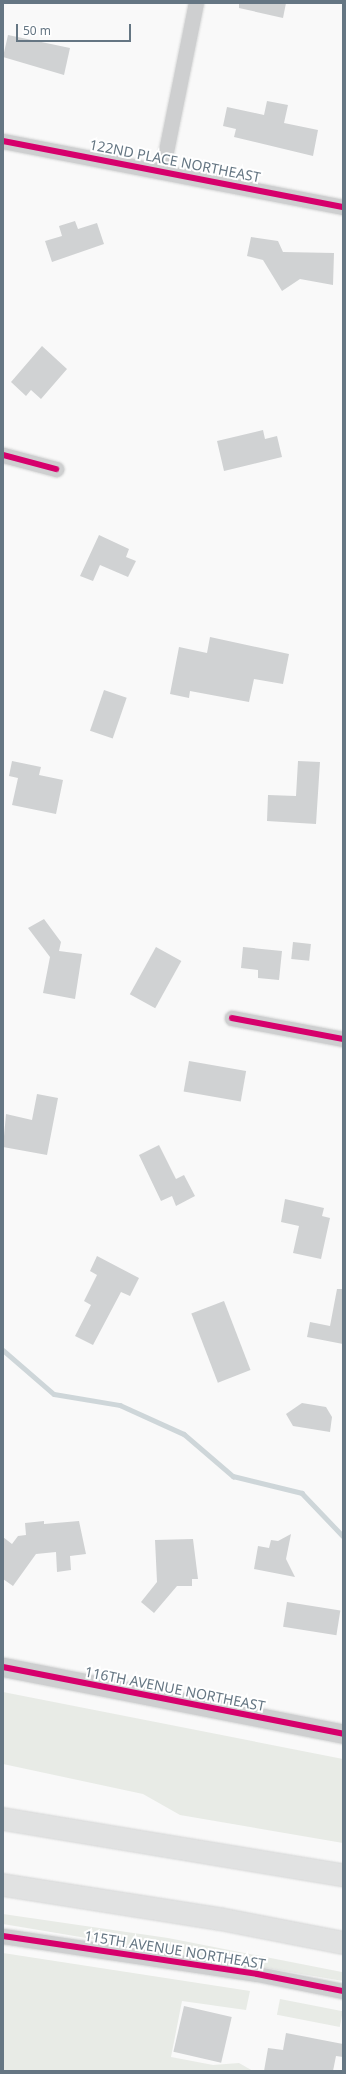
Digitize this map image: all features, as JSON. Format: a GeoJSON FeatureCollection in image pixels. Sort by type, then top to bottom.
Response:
{"type":"FeatureCollection","features":[{"type":"Feature","properties":{"kind":"highway"},"geometry":{"type":"LineString","coordinates":[[3,1819],[202,1853],[343,1875]]}},
{"type":"Feature","properties":{"kind":"highway"},"geometry":{"type":"LineString","coordinates":[[202,1853],[289,1878],[343,1889]]}},
{"type":"Feature","properties":{"kind":"highway"},"geometry":{"type":"LineString","coordinates":[[3,1885],[220,1919],[343,1943]]}},
{"type":"Feature","properties":{"kind":"street"},"geometry":{"type":"LineString","coordinates":[[162,171],[196,3]]}},
{"type":"Feature","properties":{"kind":"street","name":"122ND PLACE NORTHEAST"},"geometry":{"type":"LineString","coordinates":[[3,141],[343,207]]}},
{"type":"Feature","properties":{"kind":"street"},"geometry":{"type":"LineString","coordinates":[[3,455],[56,469]]}},
{"type":"Feature","properties":{"kind":"street"},"geometry":{"type":"LineString","coordinates":[[232,1018],[343,1039]]}},
{"type":"Feature","properties":{"kind":"street","name":"116TH AVENUE NORTHEAST"},"geometry":{"type":"LineString","coordinates":[[3,1667],[343,1734]]}},
{"type":"Feature","properties":{"kind":"street","name":"115TH AVENUE NORTHEAST"},"geometry":{"type":"LineString","coordinates":[[3,1936],[257,1974],[343,1991]]}},
{"type":"Feature","properties":{"kind":"shaded area"},"geometry":{"type":"Polygon","coordinates":[[[3,1692],[343,1759],[343,1843],[180,1815],[143,1794],[3,1764],[3,1692]]]}},
{"type":"Feature","properties":{"kind":"shaded area"},"geometry":{"type":"Polygon","coordinates":[[[3,1914],[168,1938],[342,1972],[343,1981],[3,1924],[3,1914]]]}},
{"type":"Feature","properties":{"kind":"shaded area"},"geometry":{"type":"Polygon","coordinates":[[[3,1953],[250,1991],[246,2010],[182,2001],[171,2057],[213,2065],[239,2063],[253,2071],[3,2071],[3,1953]]]}},
{"type":"Feature","properties":{"kind":"shaded area"},"geometry":{"type":"Polygon","coordinates":[[[280,1999],[343,2011],[340,2027],[277,2015],[280,1999]]]}},
{"type":"Feature","properties":{"kind":"building"},"geometry":{"type":"Polygon","coordinates":[[[239,3],[286,3],[283,18],[239,8],[239,3]]]}},
{"type":"Feature","properties":{"kind":"building"},"geometry":{"type":"Polygon","coordinates":[[[8,35],[70,48],[64,75],[3,57],[8,35]]]}},
{"type":"Feature","properties":{"kind":"building"},"geometry":{"type":"Polygon","coordinates":[[[267,101],[288,105],[284,123],[318,130],[313,156],[234,137],[236,129],[223,126],[227,107],[264,115],[267,101]]]}},
{"type":"Feature","properties":{"kind":"building"},"geometry":{"type":"Polygon","coordinates":[[[75,221],[78,229],[97,223],[104,244],[52,262],[45,241],[62,236],[59,226],[75,221]]]}},
{"type":"Feature","properties":{"kind":"building"},"geometry":{"type":"Polygon","coordinates":[[[251,237],[278,241],[283,252],[334,253],[333,285],[300,279],[282,291],[263,260],[247,256],[251,237]]]}},
{"type":"Feature","properties":{"kind":"building"},"geometry":{"type":"Polygon","coordinates":[[[42,346],[67,369],[41,399],[31,390],[26,396],[11,382],[42,346]]]}},
{"type":"Feature","properties":{"kind":"building"},"geometry":{"type":"Polygon","coordinates":[[[263,430],[265,439],[277,436],[282,457],[224,471],[217,441],[263,430]]]}},
{"type":"Feature","properties":{"kind":"building"},"geometry":{"type":"Polygon","coordinates":[[[99,535],[129,549],[126,557],[136,561],[128,577],[100,565],[93,581],[80,576],[99,535]]]}},
{"type":"Feature","properties":{"kind":"building"},"geometry":{"type":"Polygon","coordinates":[[[210,637],[289,654],[283,684],[254,679],[249,702],[190,691],[189,698],[170,694],[179,647],[207,653],[210,637]]]}},
{"type":"Feature","properties":{"kind":"building"},"geometry":{"type":"Polygon","coordinates":[[[104,690],[127,698],[113,738],[90,731],[104,690]]]}},
{"type":"Feature","properties":{"kind":"building"},"geometry":{"type":"Polygon","coordinates":[[[12,761],[41,767],[39,775],[63,780],[56,814],[12,805],[18,778],[9,776],[12,761]]]}},
{"type":"Feature","properties":{"kind":"building"},"geometry":{"type":"Polygon","coordinates":[[[298,761],[320,762],[316,824],[267,821],[268,795],[296,796],[298,761]]]}},
{"type":"Feature","properties":{"kind":"building"},"geometry":{"type":"Polygon","coordinates":[[[44,919],[61,942],[59,951],[82,954],[75,999],[43,993],[50,957],[28,928],[44,919]]]}},
{"type":"Feature","properties":{"kind":"building"},"geometry":{"type":"Polygon","coordinates":[[[293,942],[311,944],[309,961],[291,959],[293,942]]]}},
{"type":"Feature","properties":{"kind":"building"},"geometry":{"type":"Polygon","coordinates":[[[156,947],[181,961],[155,1008],[130,994],[156,947]]]}},
{"type":"Feature","properties":{"kind":"building"},"geometry":{"type":"Polygon","coordinates":[[[243,947],[282,951],[279,980],[258,978],[258,970],[241,968],[243,947]]]}},
{"type":"Feature","properties":{"kind":"building"},"geometry":{"type":"Polygon","coordinates":[[[189,1061],[246,1071],[241,1102],[184,1092],[189,1061]]]}},
{"type":"Feature","properties":{"kind":"building"},"geometry":{"type":"Polygon","coordinates":[[[37,1094],[58,1098],[47,1155],[3,1147],[6,1114],[32,1120],[37,1094]]]}},
{"type":"Feature","properties":{"kind":"building"},"geometry":{"type":"Polygon","coordinates":[[[159,1145],[176,1179],[184,1175],[195,1196],[176,1206],[172,1196],[161,1201],[139,1155],[159,1145]]]}},
{"type":"Feature","properties":{"kind":"building"},"geometry":{"type":"Polygon","coordinates":[[[285,1199],[324,1208],[322,1216],[330,1218],[321,1259],[293,1253],[299,1226],[281,1222],[285,1199]]]}},
{"type":"Feature","properties":{"kind":"building"},"geometry":{"type":"Polygon","coordinates":[[[97,1256],[139,1278],[130,1296],[121,1292],[93,1345],[75,1336],[91,1305],[84,1301],[97,1275],[90,1271],[97,1256]]]}},
{"type":"Feature","properties":{"kind":"building"},"geometry":{"type":"Polygon","coordinates":[[[337,1289],[343,1289],[343,1344],[307,1337],[310,1322],[330,1326],[337,1289]]]}},
{"type":"Feature","properties":{"kind":"building"},"geometry":{"type":"Polygon","coordinates":[[[224,1301],[251,1370],[218,1383],[191,1314],[224,1301]]]}},
{"type":"Feature","properties":{"kind":"building"},"geometry":{"type":"Polygon","coordinates":[[[302,1403],[326,1407],[332,1417],[330,1432],[293,1426],[286,1414],[302,1403]]]}},
{"type":"Feature","properties":{"kind":"building"},"geometry":{"type":"Polygon","coordinates":[[[44,1521],[44,1524],[79,1521],[86,1554],[70,1556],[71,1570],[57,1572],[56,1552],[36,1554],[13,1586],[3,1579],[3,1537],[12,1544],[18,1536],[26,1535],[25,1523],[44,1521]]]}},
{"type":"Feature","properties":{"kind":"building"},"geometry":{"type":"Polygon","coordinates":[[[291,1534],[286,1559],[295,1577],[254,1569],[258,1546],[269,1548],[271,1540],[278,1541],[291,1534]]]}},
{"type":"Feature","properties":{"kind":"building"},"geometry":{"type":"Polygon","coordinates":[[[193,1539],[198,1579],[192,1579],[192,1586],[177,1586],[154,1613],[141,1602],[157,1582],[155,1540],[193,1539]]]}},
{"type":"Feature","properties":{"kind":"building"},"geometry":{"type":"Polygon","coordinates":[[[287,1602],[340,1610],[336,1635],[283,1627],[287,1602]]]}},
{"type":"Feature","properties":{"kind":"building"},"geometry":{"type":"Polygon","coordinates":[[[184,2006],[232,2017],[221,2063],[173,2052],[184,2006]]]}},
{"type":"Feature","properties":{"kind":"building"},"geometry":{"type":"Polygon","coordinates":[[[286,2033],[343,2044],[343,2057],[336,2056],[333,2071],[264,2071],[268,2048],[283,2050],[286,2033]]]}},
{"type":"Feature","properties":{"kind":"waterway"},"geometry":{"type":"LineString","coordinates":[[3,1350],[54,1394],[120,1405],[184,1434],[233,1476],[302,1493],[343,1536]]}},
{"type":"Feature","properties":{"kind":"cycle path"},"geometry":{"type":"LineString","coordinates":[[3,141],[343,207]]}},
{"type":"Feature","properties":{"kind":"cycle path"},"geometry":{"type":"LineString","coordinates":[[3,455],[56,469]]}},
{"type":"Feature","properties":{"kind":"cycle path"},"geometry":{"type":"LineString","coordinates":[[232,1018],[343,1039]]}},
{"type":"Feature","properties":{"kind":"cycle path"},"geometry":{"type":"LineString","coordinates":[[3,1667],[343,1734]]}},
{"type":"Feature","properties":{"kind":"cycle path"},"geometry":{"type":"LineString","coordinates":[[3,1936],[257,1974],[343,1991]]}}]}
